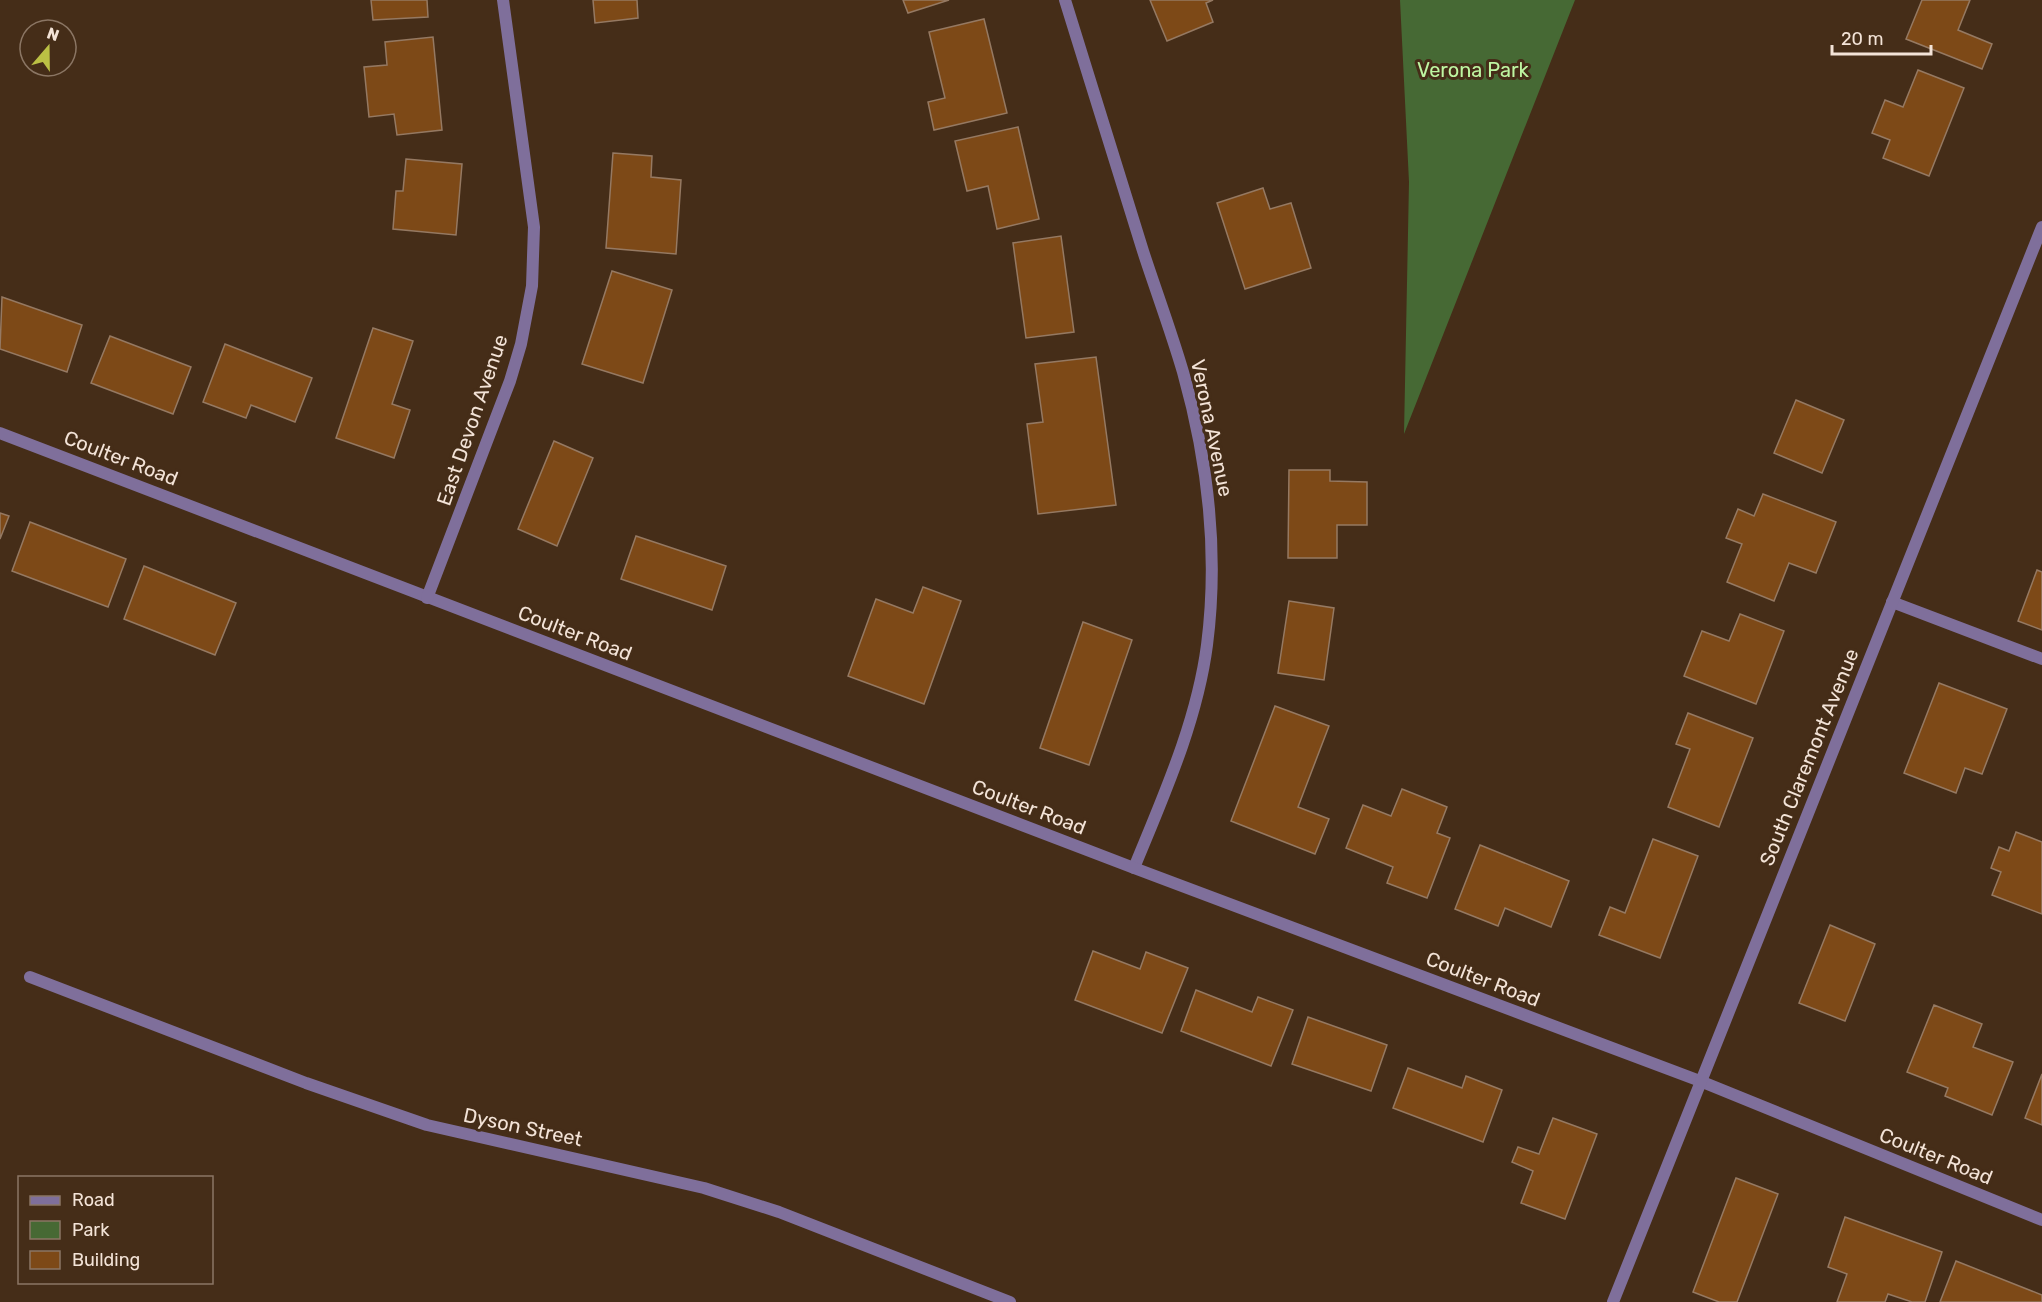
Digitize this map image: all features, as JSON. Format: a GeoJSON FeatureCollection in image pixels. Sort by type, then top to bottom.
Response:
{"type":"FeatureCollection","features":[{"type":"Feature","properties":{"kind":"street","name":"East Devon Avenue"},"geometry":{"type":"LineString","coordinates":[[427,598],[510,381],[521,344],[532,285],[534,227],[503,0]]}},
{"type":"Feature","properties":{"kind":"street","name":"Verona Avenue"},"geometry":{"type":"LineString","coordinates":[[1065,0],[1183,372],[1204,460],[1212,530],[1213,576],[1207,646],[1198,692],[1169,781],[1134,868]]}},
{"type":"Feature","properties":{"kind":"street","name":"South Claremont Avenue"},"geometry":{"type":"LineString","coordinates":[[1613,1302],[2042,227]]}},
{"type":"Feature","properties":{"kind":"street","name":"Coulter Road"},"geometry":{"type":"LineString","coordinates":[[0,433],[1134,868],[1700,1081],[2042,1221]]}},
{"type":"Feature","properties":{"kind":"street"},"geometry":{"type":"LineString","coordinates":[[1892,602],[2042,659]]}},
{"type":"Feature","properties":{"kind":"street","name":"Dyson Street"},"geometry":{"type":"LineString","coordinates":[[30,976],[306,1083],[427,1125],[704,1188],[779,1212],[1010,1302]]}},
{"type":"Feature","properties":{"kind":"green space","name":"Verona Park"},"geometry":{"type":"Polygon","coordinates":[[[1400,0],[1575,0],[1404,434],[1409,182],[1400,0]]]}},
{"type":"Feature","properties":{"kind":"building"},"geometry":{"type":"Polygon","coordinates":[[[371,0],[427,0],[428,17],[373,20],[371,0]]]}},
{"type":"Feature","properties":{"kind":"building"},"geometry":{"type":"Polygon","coordinates":[[[593,0],[637,0],[638,18],[595,23],[593,0]]]}},
{"type":"Feature","properties":{"kind":"building"},"geometry":{"type":"Polygon","coordinates":[[[903,0],[949,0],[908,13],[903,0]]]}},
{"type":"Feature","properties":{"kind":"building"},"geometry":{"type":"Polygon","coordinates":[[[1150,0],[1213,0],[1206,3],[1213,22],[1167,41],[1150,0]]]}},
{"type":"Feature","properties":{"kind":"building"},"geometry":{"type":"Polygon","coordinates":[[[1922,0],[1970,0],[1958,30],[1992,44],[1982,69],[1906,39],[1922,0]]]}},
{"type":"Feature","properties":{"kind":"building"},"geometry":{"type":"Polygon","coordinates":[[[984,19],[1007,113],[934,130],[928,102],[945,98],[929,32],[984,19]]]}},
{"type":"Feature","properties":{"kind":"building"},"geometry":{"type":"Polygon","coordinates":[[[433,37],[442,130],[397,135],[394,114],[369,117],[364,67],[387,65],[385,42],[433,37]]]}},
{"type":"Feature","properties":{"kind":"building"},"geometry":{"type":"Polygon","coordinates":[[[1918,70],[1964,88],[1929,176],[1883,158],[1890,140],[1872,133],[1885,100],[1903,107],[1918,70]]]}},
{"type":"Feature","properties":{"kind":"building"},"geometry":{"type":"Polygon","coordinates":[[[1018,127],[1039,219],[997,229],[988,186],[967,191],[955,141],[1018,127]]]}},
{"type":"Feature","properties":{"kind":"building"},"geometry":{"type":"Polygon","coordinates":[[[613,153],[652,156],[651,177],[681,180],[676,254],[606,248],[613,153]]]}},
{"type":"Feature","properties":{"kind":"building"},"geometry":{"type":"Polygon","coordinates":[[[406,159],[462,164],[456,235],[393,229],[396,191],[403,191],[406,159]]]}},
{"type":"Feature","properties":{"kind":"building"},"geometry":{"type":"Polygon","coordinates":[[[1263,188],[1270,209],[1291,203],[1311,268],[1245,289],[1217,203],[1263,188]]]}},
{"type":"Feature","properties":{"kind":"building"},"geometry":{"type":"Polygon","coordinates":[[[1061,236],[1074,332],[1026,338],[1013,243],[1061,236]]]}},
{"type":"Feature","properties":{"kind":"building"},"geometry":{"type":"Polygon","coordinates":[[[612,271],[672,290],[643,383],[582,364],[612,271]]]}},
{"type":"Feature","properties":{"kind":"building"},"geometry":{"type":"Polygon","coordinates":[[[2,297],[82,325],[67,372],[0,349],[2,297]]]}},
{"type":"Feature","properties":{"kind":"building"},"geometry":{"type":"Polygon","coordinates":[[[373,328],[413,341],[392,404],[410,410],[394,458],[336,438],[373,328]]]}},
{"type":"Feature","properties":{"kind":"building"},"geometry":{"type":"Polygon","coordinates":[[[110,336],[191,367],[173,414],[91,383],[110,336]]]}},
{"type":"Feature","properties":{"kind":"building"},"geometry":{"type":"Polygon","coordinates":[[[225,344],[312,378],[295,422],[251,405],[246,418],[203,402],[225,344]]]}},
{"type":"Feature","properties":{"kind":"building"},"geometry":{"type":"Polygon","coordinates":[[[1096,357],[1116,505],[1038,514],[1027,424],[1043,422],[1035,364],[1096,357]]]}},
{"type":"Feature","properties":{"kind":"building"},"geometry":{"type":"Polygon","coordinates":[[[1796,400],[1844,420],[1822,473],[1774,453],[1796,400]]]}},
{"type":"Feature","properties":{"kind":"building"},"geometry":{"type":"Polygon","coordinates":[[[554,441],[593,458],[557,546],[518,529],[554,441]]]}},
{"type":"Feature","properties":{"kind":"building"},"geometry":{"type":"Polygon","coordinates":[[[1289,470],[1330,470],[1330,481],[1367,482],[1367,525],[1337,525],[1337,558],[1288,558],[1289,470]]]}},
{"type":"Feature","properties":{"kind":"building"},"geometry":{"type":"Polygon","coordinates":[[[1763,494],[1836,522],[1816,573],[1789,563],[1774,601],[1727,582],[1742,544],[1726,538],[1738,509],[1754,516],[1763,494]]]}},
{"type":"Feature","properties":{"kind":"building"},"geometry":{"type":"Polygon","coordinates":[[[0,513],[9,516],[0,539],[0,513]]]}},
{"type":"Feature","properties":{"kind":"building"},"geometry":{"type":"Polygon","coordinates":[[[30,522],[126,559],[108,607],[12,571],[30,522]]]}},
{"type":"Feature","properties":{"kind":"building"},"geometry":{"type":"Polygon","coordinates":[[[636,536],[726,566],[712,610],[621,579],[636,536]]]}},
{"type":"Feature","properties":{"kind":"building"},"geometry":{"type":"Polygon","coordinates":[[[144,566],[236,603],[215,655],[124,619],[144,566]]]}},
{"type":"Feature","properties":{"kind":"building"},"geometry":{"type":"Polygon","coordinates":[[[2037,570],[2042,572],[2042,630],[2018,621],[2037,570]]]}},
{"type":"Feature","properties":{"kind":"building"},"geometry":{"type":"Polygon","coordinates":[[[923,587],[961,601],[924,704],[848,676],[876,599],[913,613],[923,587]]]}},
{"type":"Feature","properties":{"kind":"building"},"geometry":{"type":"Polygon","coordinates":[[[1289,601],[1334,608],[1324,680],[1278,673],[1289,601]]]}},
{"type":"Feature","properties":{"kind":"building"},"geometry":{"type":"Polygon","coordinates":[[[1740,614],[1784,631],[1756,704],[1684,676],[1702,631],[1729,641],[1740,614]]]}},
{"type":"Feature","properties":{"kind":"building"},"geometry":{"type":"Polygon","coordinates":[[[1083,622],[1132,640],[1089,765],[1040,748],[1083,622]]]}},
{"type":"Feature","properties":{"kind":"building"},"geometry":{"type":"Polygon","coordinates":[[[1939,683],[2007,709],[1982,774],[1965,768],[1956,793],[1904,773],[1939,683]]]}},
{"type":"Feature","properties":{"kind":"building"},"geometry":{"type":"Polygon","coordinates":[[[1275,706],[1329,726],[1298,807],[1329,819],[1315,854],[1231,821],[1275,706]]]}},
{"type":"Feature","properties":{"kind":"building"},"geometry":{"type":"Polygon","coordinates":[[[1688,713],[1753,738],[1719,827],[1668,807],[1690,749],[1676,744],[1688,713]]]}},
{"type":"Feature","properties":{"kind":"building"},"geometry":{"type":"Polygon","coordinates":[[[1402,789],[1447,807],[1437,833],[1450,838],[1427,898],[1387,883],[1393,867],[1346,848],[1363,805],[1391,816],[1402,789]]]}},
{"type":"Feature","properties":{"kind":"building"},"geometry":{"type":"Polygon","coordinates":[[[2016,832],[2042,842],[2042,914],[1992,895],[2001,872],[1991,868],[1999,847],[2009,851],[2016,832]]]}},
{"type":"Feature","properties":{"kind":"building"},"geometry":{"type":"Polygon","coordinates":[[[1653,839],[1698,856],[1660,958],[1599,935],[1610,907],[1625,913],[1653,839]]]}},
{"type":"Feature","properties":{"kind":"building"},"geometry":{"type":"Polygon","coordinates":[[[1480,845],[1569,881],[1551,927],[1505,908],[1498,926],[1455,909],[1480,845]]]}},
{"type":"Feature","properties":{"kind":"building"},"geometry":{"type":"Polygon","coordinates":[[[1830,925],[1875,944],[1845,1021],[1799,1003],[1830,925]]]}},
{"type":"Feature","properties":{"kind":"building"},"geometry":{"type":"Polygon","coordinates":[[[1093,951],[1140,969],[1146,952],[1188,968],[1162,1033],[1075,1000],[1093,951]]]}},
{"type":"Feature","properties":{"kind":"building"},"geometry":{"type":"Polygon","coordinates":[[[1196,990],[1252,1012],[1258,997],[1293,1010],[1271,1066],[1181,1031],[1196,990]]]}},
{"type":"Feature","properties":{"kind":"building"},"geometry":{"type":"Polygon","coordinates":[[[1934,1005],[1982,1024],[1973,1047],[2013,1062],[1992,1115],[1945,1096],[1948,1088],[1907,1072],[1934,1005]]]}},
{"type":"Feature","properties":{"kind":"building"},"geometry":{"type":"Polygon","coordinates":[[[1308,1017],[1387,1045],[1371,1091],[1292,1064],[1308,1017]]]}},
{"type":"Feature","properties":{"kind":"building"},"geometry":{"type":"Polygon","coordinates":[[[1408,1068],[1462,1088],[1466,1076],[1502,1090],[1483,1142],[1393,1108],[1408,1068]]]}},
{"type":"Feature","properties":{"kind":"building"},"geometry":{"type":"Polygon","coordinates":[[[2042,1074],[2042,1125],[2025,1118],[2042,1074]]]}},
{"type":"Feature","properties":{"kind":"building"},"geometry":{"type":"Polygon","coordinates":[[[1553,1118],[1597,1134],[1565,1219],[1521,1203],[1533,1171],[1512,1162],[1518,1147],[1539,1154],[1553,1118]]]}},
{"type":"Feature","properties":{"kind":"building"},"geometry":{"type":"Polygon","coordinates":[[[1736,1178],[1778,1194],[1737,1302],[1719,1302],[1693,1292],[1736,1178]]]}},
{"type":"Feature","properties":{"kind":"building"},"geometry":{"type":"Polygon","coordinates":[[[1845,1217],[1942,1252],[1925,1302],[1912,1302],[1888,1294],[1885,1302],[1837,1302],[1847,1274],[1828,1267],[1845,1217]]]}},
{"type":"Feature","properties":{"kind":"building"},"geometry":{"type":"Polygon","coordinates":[[[1956,1261],[2042,1295],[2042,1302],[1940,1302],[1956,1261]]]}}]}
